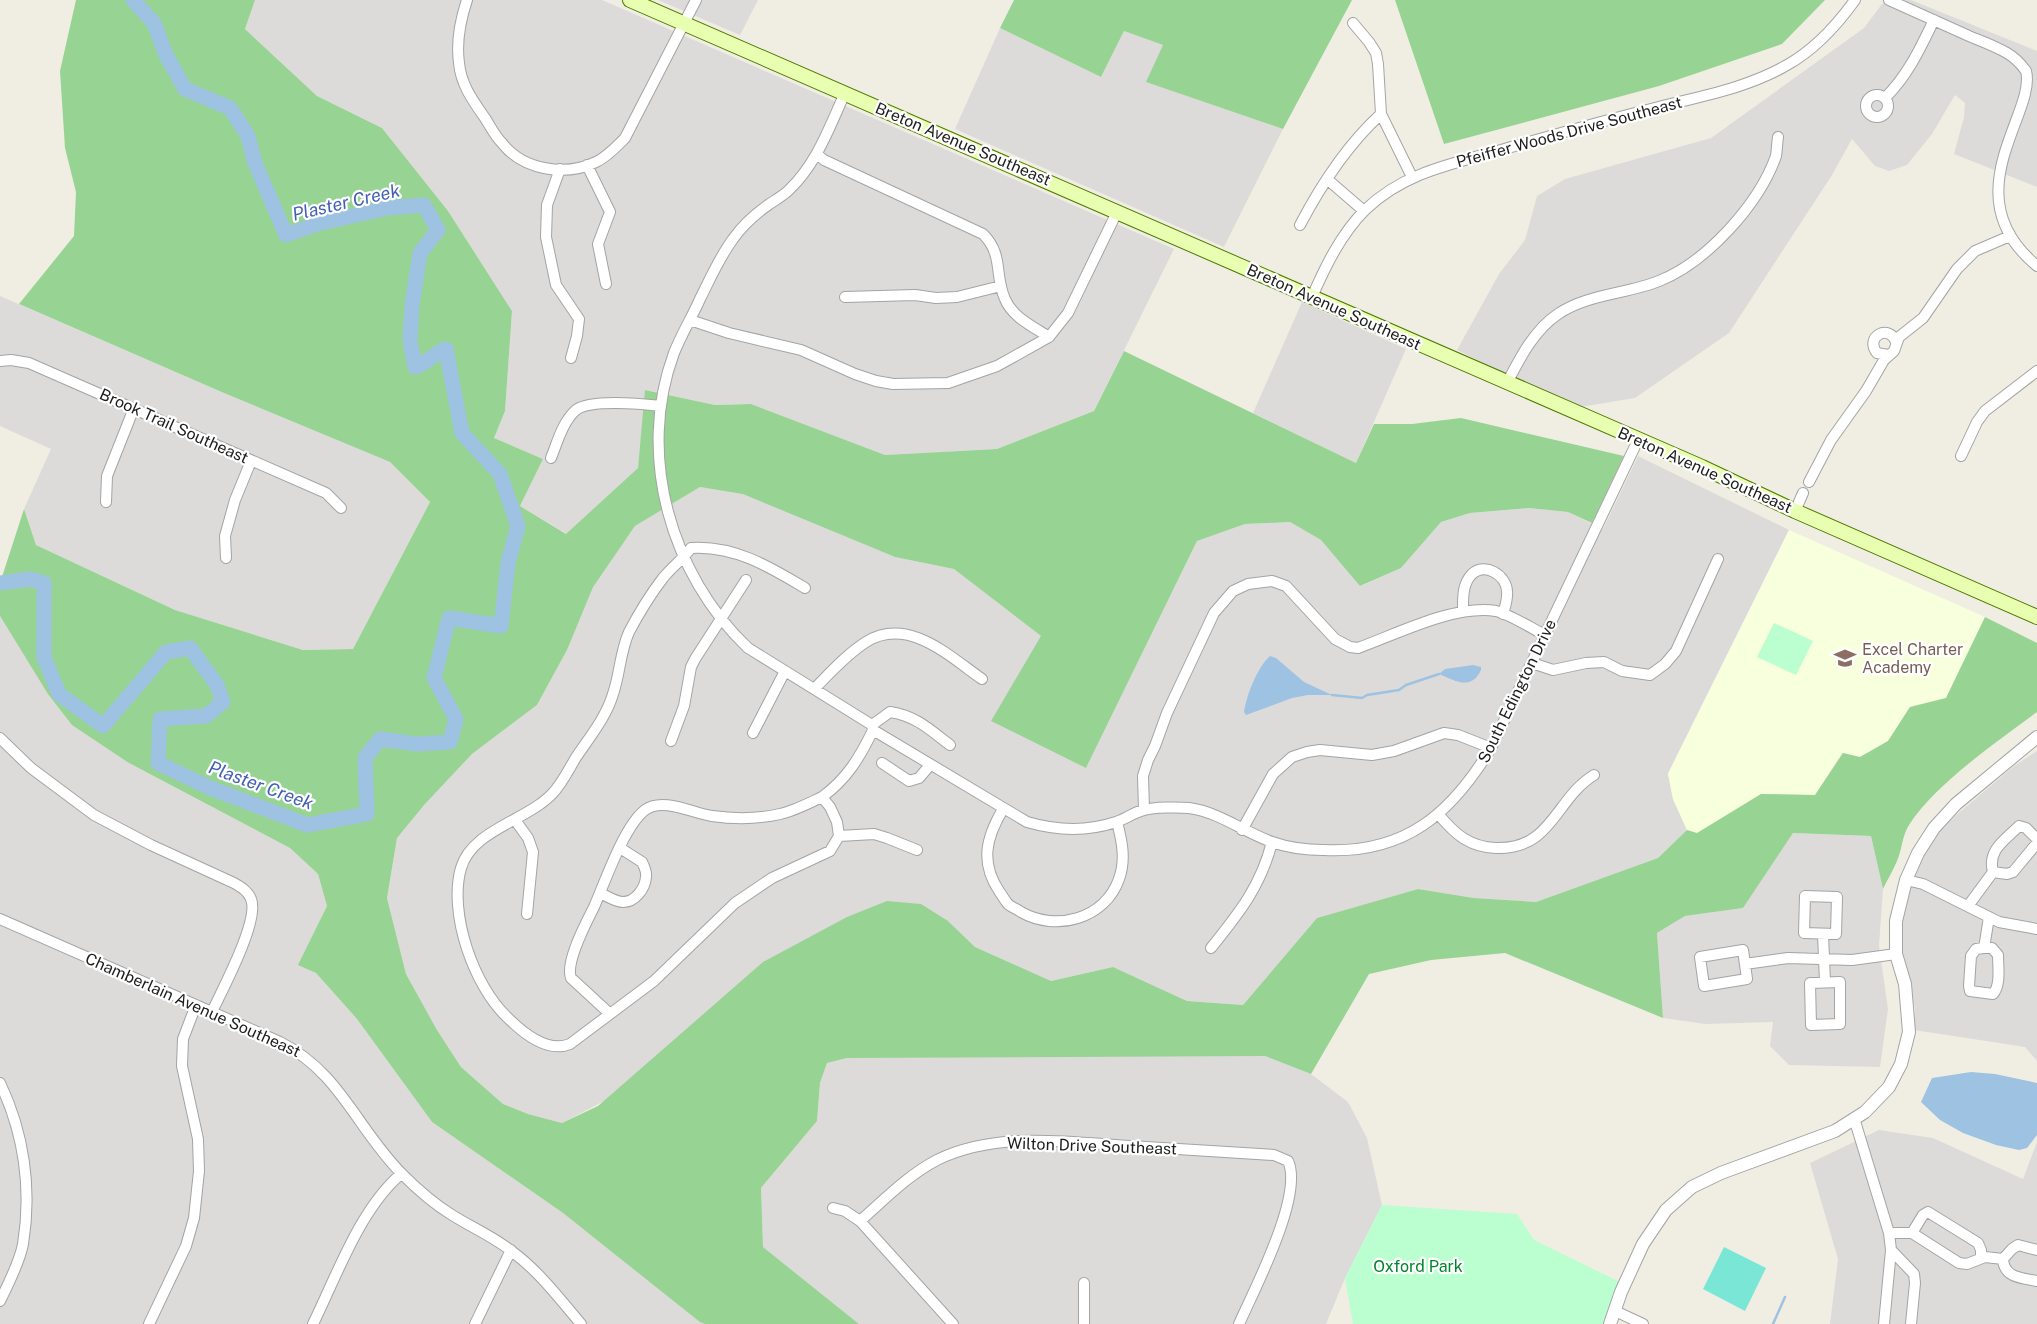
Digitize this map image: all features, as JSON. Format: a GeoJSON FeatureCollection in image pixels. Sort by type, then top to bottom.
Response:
{"type":"FeatureCollection","features":[{"type":"Feature","properties":{"kind":"main road","name":"Breton Avenue Southeast"},"geometry":{"type":"LineString","coordinates":[[630,0],[1702,467],[1795,511],[2037,617]]}},
{"type":"Feature","properties":{"kind":"street"},"geometry":{"type":"LineString","coordinates":[[467,0],[461,17],[457,41],[459,64],[467,92],[502,144],[521,160],[540,168],[560,169],[596,162],[613,150],[625,138],[696,0]]}},
{"type":"Feature","properties":{"kind":"street","name":"Pfeiffer Woods Drive Southeast"},"geometry":{"type":"LineString","coordinates":[[1312,297],[1324,269],[1339,244],[1364,211],[1386,193],[1412,177],[1459,161],[1740,86],[1788,65],[1819,41],[1843,16],[1855,0]]}},
{"type":"Feature","properties":{"kind":"street"},"geometry":{"type":"LineString","coordinates":[[1889,0],[2007,53],[2027,72],[2031,88],[2028,107],[2007,162],[2002,190],[2004,216],[2010,236],[2027,258],[2037,266]]}},
{"type":"Feature","properties":{"kind":"street"},"geometry":{"type":"LineString","coordinates":[[1885,98],[1905,76],[1917,57],[1934,20]]}},
{"type":"Feature","properties":{"kind":"street"},"geometry":{"type":"LineString","coordinates":[[1353,22],[1376,53],[1381,114],[1412,177]]}},
{"type":"Feature","properties":{"kind":"street","name":"South Edington Drive"},"geometry":{"type":"LineString","coordinates":[[845,93],[818,155],[802,176],[787,192],[747,222],[723,253],[674,353],[661,406],[660,451],[662,482],[671,525],[693,577],[722,619],[748,648],[815,688],[930,765],[1027,822],[1050,829],[1080,830],[1117,822],[1144,810],[1189,808],[1221,818],[1242,830],[1272,842],[1300,849],[1341,851],[1381,845],[1411,834],[1439,814],[1473,778],[1491,748],[1638,440]]}},
{"type":"Feature","properties":{"kind":"street"},"geometry":{"type":"LineString","coordinates":[[1300,225],[1327,179],[1369,124],[1381,114]]}},
{"type":"Feature","properties":{"kind":"street"},"geometry":{"type":"LineString","coordinates":[[1507,383],[1523,353],[1542,327],[1559,313],[1584,302],[1660,280],[1708,250],[1730,229],[1763,183],[1776,155],[1778,137]]}},
{"type":"Feature","properties":{"kind":"street"},"geometry":{"type":"LineString","coordinates":[[818,155],[824,160],[983,234],[991,242],[995,251],[1004,299],[1020,318],[1049,337]]}},
{"type":"Feature","properties":{"kind":"street"},"geometry":{"type":"LineString","coordinates":[[587,165],[610,212],[598,244],[606,284]]}},
{"type":"Feature","properties":{"kind":"street"},"geometry":{"type":"LineString","coordinates":[[560,169],[547,206],[546,237],[556,285],[579,319],[571,358]]}},
{"type":"Feature","properties":{"kind":"street"},"geometry":{"type":"LineString","coordinates":[[1327,179],[1364,211]]}},
{"type":"Feature","properties":{"kind":"street"},"geometry":{"type":"LineString","coordinates":[[690,320],[729,333],[801,350],[855,374],[893,384],[948,383],[997,366],[1049,337],[1068,313],[1117,212]]}},
{"type":"Feature","properties":{"kind":"street"},"geometry":{"type":"LineString","coordinates":[[1809,482],[1831,440],[1866,391],[1883,358],[1894,351],[1896,342],[1903,333],[1923,318],[1956,269],[1975,251],[2010,236]]}},
{"type":"Feature","properties":{"kind":"street"},"geometry":{"type":"LineString","coordinates":[[845,298],[916,295],[936,298],[957,297],[1001,286]]}},
{"type":"Feature","properties":{"kind":"street"},"geometry":{"type":"LineString","coordinates":[[1889,333],[1896,342]]}},
{"type":"Feature","properties":{"kind":"street"},"geometry":{"type":"LineString","coordinates":[[1883,358],[1874,350],[1873,339],[1878,334],[1903,333]]}},
{"type":"Feature","properties":{"kind":"street","name":"Brook Trail Southeast"},"geometry":{"type":"LineString","coordinates":[[0,361],[10,360],[29,363],[134,408],[251,461],[326,492],[341,508]]}},
{"type":"Feature","properties":{"kind":"street"},"geometry":{"type":"LineString","coordinates":[[1961,456],[1977,422],[1985,412],[2037,371]]}},
{"type":"Feature","properties":{"kind":"street"},"geometry":{"type":"LineString","coordinates":[[551,458],[560,434],[574,412],[580,408],[620,404],[661,406]]}},
{"type":"Feature","properties":{"kind":"street"},"geometry":{"type":"LineString","coordinates":[[106,502],[107,476],[134,408]]}},
{"type":"Feature","properties":{"kind":"street"},"geometry":{"type":"LineString","coordinates":[[226,558],[225,536],[235,500],[251,461]]}},
{"type":"Feature","properties":{"kind":"street"},"geometry":{"type":"LineString","coordinates":[[1795,511],[1803,493]]}},
{"type":"Feature","properties":{"kind":"street"},"geometry":{"type":"LineString","coordinates":[[805,588],[743,555],[721,548],[691,548],[665,577],[649,598],[636,620],[622,650],[613,696],[553,794],[515,820],[476,843],[466,853],[460,869],[457,895],[461,929],[465,944],[489,994],[505,1016],[521,1030],[548,1045],[558,1047],[570,1044],[654,981],[735,903],[772,878],[830,851],[838,836],[837,822],[830,806],[822,797]]}},
{"type":"Feature","properties":{"kind":"street"},"geometry":{"type":"LineString","coordinates":[[1532,663],[1553,670],[1586,663],[1604,662],[1622,671],[1650,676],[1666,664],[1676,651],[1718,559]]}},
{"type":"Feature","properties":{"kind":"street"},"geometry":{"type":"LineString","coordinates":[[1463,612],[1465,586],[1472,574],[1482,568],[1491,570],[1506,584],[1507,592],[1503,614]]}},
{"type":"Feature","properties":{"kind":"street"},"geometry":{"type":"LineString","coordinates":[[671,741],[684,706],[695,659],[746,580]]}},
{"type":"Feature","properties":{"kind":"street"},"geometry":{"type":"LineString","coordinates":[[1144,810],[1143,776],[1167,713],[1214,614],[1233,590],[1256,582],[1280,582],[1292,592],[1335,639],[1350,647],[1358,648],[1439,617],[1463,612],[1497,612],[1545,635]]}},
{"type":"Feature","properties":{"kind":"street"},"geometry":{"type":"LineString","coordinates":[[815,688],[840,663],[868,640],[897,633],[913,636],[933,645],[982,680]]}},
{"type":"Feature","properties":{"kind":"street"},"geometry":{"type":"LineString","coordinates":[[753,733],[785,671]]}},
{"type":"Feature","properties":{"kind":"street"},"geometry":{"type":"LineString","coordinates":[[609,1013],[571,978],[569,973],[581,934],[620,848],[640,814],[647,808],[666,806],[710,816],[733,818],[781,814],[822,797],[834,788],[856,763],[873,728],[890,712],[904,714],[916,719],[950,745]]}},
{"type":"Feature","properties":{"kind":"street"},"geometry":{"type":"LineString","coordinates":[[1242,830],[1273,774],[1292,758],[1307,752],[1320,750],[1372,755],[1394,751],[1444,734],[1458,735],[1491,748]]}},
{"type":"Feature","properties":{"kind":"street"},"geometry":{"type":"LineString","coordinates":[[1610,1324],[1633,1263],[1643,1244],[1666,1210],[1692,1187],[1721,1173],[1835,1131],[1865,1112],[1889,1086],[1901,1064],[1909,1032],[1905,984],[1896,954],[1896,921],[1906,880],[1918,854],[1934,828],[1956,804],[2037,737]]}},
{"type":"Feature","properties":{"kind":"street"},"geometry":{"type":"LineString","coordinates":[[0,738],[31,768],[94,815],[151,845],[246,890],[251,900],[253,912],[248,929],[212,1012]]}},
{"type":"Feature","properties":{"kind":"street"},"geometry":{"type":"LineString","coordinates":[[882,763],[909,781],[919,778],[930,765]]}},
{"type":"Feature","properties":{"kind":"street"},"geometry":{"type":"LineString","coordinates":[[1439,814],[1454,833],[1473,845],[1487,848],[1516,847],[1532,841],[1542,833],[1580,786],[1594,775]]}},
{"type":"Feature","properties":{"kind":"street"},"geometry":{"type":"LineString","coordinates":[[1003,809],[992,827],[988,841],[988,866],[994,882],[1008,904],[1033,919],[1055,923],[1081,919],[1105,902],[1119,879],[1123,860],[1123,843],[1117,822]]}},
{"type":"Feature","properties":{"kind":"street"},"geometry":{"type":"LineString","coordinates":[[515,820],[528,838],[533,852],[527,914]]}},
{"type":"Feature","properties":{"kind":"street"},"geometry":{"type":"LineString","coordinates":[[1968,906],[1993,872],[1991,859],[1995,848],[2019,826],[2026,828],[2037,839]]}},
{"type":"Feature","properties":{"kind":"street"},"geometry":{"type":"LineString","coordinates":[[838,836],[874,834],[917,850]]}},
{"type":"Feature","properties":{"kind":"street"},"geometry":{"type":"LineString","coordinates":[[1211,948],[1253,891],[1266,867],[1272,842]]}},
{"type":"Feature","properties":{"kind":"street"},"geometry":{"type":"LineString","coordinates":[[1993,872],[2007,874],[2013,872],[2037,844]]}},
{"type":"Feature","properties":{"kind":"street"},"geometry":{"type":"LineString","coordinates":[[600,893],[623,902],[637,897],[643,887],[646,876],[642,862],[620,848]]}},
{"type":"Feature","properties":{"kind":"street"},"geometry":{"type":"LineString","coordinates":[[1906,880],[1923,884],[2000,922],[2037,929]]}},
{"type":"Feature","properties":{"kind":"street"},"geometry":{"type":"LineString","coordinates":[[1805,896],[1837,897],[1836,934],[1823,934],[1804,933],[1805,896]]}},
{"type":"Feature","properties":{"kind":"street"},"geometry":{"type":"LineString","coordinates":[[1984,948],[1989,917]]}},
{"type":"Feature","properties":{"kind":"street","name":"Chamberlain Avenue Southeast"},"geometry":{"type":"LineString","coordinates":[[0,919],[280,1042],[308,1058],[331,1081],[376,1144],[401,1174],[440,1207],[511,1250],[545,1281],[581,1324]]}},
{"type":"Feature","properties":{"kind":"street"},"geometry":{"type":"LineString","coordinates":[[1823,934],[1822,958],[1825,982]]}},
{"type":"Feature","properties":{"kind":"street"},"geometry":{"type":"LineString","coordinates":[[1984,948],[1992,948],[1998,955],[1997,989],[1993,994],[1975,993],[1970,991],[1969,986],[1970,956],[1976,949],[1984,948]]}},
{"type":"Feature","properties":{"kind":"street"},"geometry":{"type":"LineString","coordinates":[[1742,950],[1745,964],[1747,979],[1704,986],[1700,957],[1742,950]]}},
{"type":"Feature","properties":{"kind":"street"},"geometry":{"type":"LineString","coordinates":[[1745,964],[1788,958],[1852,960],[1896,954]]}},
{"type":"Feature","properties":{"kind":"street"},"geometry":{"type":"LineString","coordinates":[[1825,982],[1840,982],[1840,1024],[1811,1025],[1810,983],[1825,982]]}},
{"type":"Feature","properties":{"kind":"street"},"geometry":{"type":"LineString","coordinates":[[149,1324],[186,1246],[194,1218],[199,1171],[198,1139],[182,1066],[183,1038],[196,1005]]}},
{"type":"Feature","properties":{"kind":"street"},"geometry":{"type":"LineString","coordinates":[[0,1083],[20,1139],[27,1186],[23,1245],[3,1288],[0,1301]]}},
{"type":"Feature","properties":{"kind":"street"},"geometry":{"type":"LineString","coordinates":[[1854,1118],[1889,1233],[1891,1250],[1884,1324]]}},
{"type":"Feature","properties":{"kind":"street","name":"Wilton Drive Southeast"},"geometry":{"type":"LineString","coordinates":[[860,1221],[917,1172],[938,1160],[972,1146],[1009,1141],[1274,1155],[1288,1161],[1292,1169],[1292,1176],[1283,1219],[1274,1246],[1239,1324]]}},
{"type":"Feature","properties":{"kind":"street"},"geometry":{"type":"LineString","coordinates":[[313,1324],[366,1216],[386,1187],[401,1174]]}},
{"type":"Feature","properties":{"kind":"street"},"geometry":{"type":"LineString","coordinates":[[833,1208],[845,1211],[860,1221],[953,1324]]}},
{"type":"Feature","properties":{"kind":"street"},"geometry":{"type":"LineString","coordinates":[[1912,1233],[1923,1215],[1928,1212],[1978,1244],[1981,1250],[1981,1258]]}},
{"type":"Feature","properties":{"kind":"street"},"geometry":{"type":"LineString","coordinates":[[1889,1233],[1912,1233],[1959,1263],[1967,1264],[1981,1258],[1990,1257],[2003,1259]]}},
{"type":"Feature","properties":{"kind":"street"},"geometry":{"type":"LineString","coordinates":[[2003,1259],[2018,1245],[2037,1250]]}},
{"type":"Feature","properties":{"kind":"street"},"geometry":{"type":"LineString","coordinates":[[475,1324],[511,1250]]}},
{"type":"Feature","properties":{"kind":"street"},"geometry":{"type":"LineString","coordinates":[[1891,1250],[1914,1274],[1915,1283],[1911,1324]]}},
{"type":"Feature","properties":{"kind":"street"},"geometry":{"type":"LineString","coordinates":[[2003,1259],[2004,1266],[2010,1274],[2037,1281]]}},
{"type":"Feature","properties":{"kind":"street"},"geometry":{"type":"LineString","coordinates":[[1084,1283],[1084,1324]]}},
{"type":"Feature","properties":{"kind":"street"},"geometry":{"type":"LineString","coordinates":[[1615,1311],[1642,1324]]}},
{"type":"Feature","properties":{"kind":"shaded area"},"geometry":{"type":"Polygon","coordinates":[[[255,0],[602,0],[1174,249],[1094,411],[997,449],[885,455],[751,404],[715,405],[646,390],[638,468],[567,534],[520,506],[543,459],[494,438],[505,411],[512,311],[448,211],[382,128],[317,96],[245,29],[255,0]]]}},
{"type":"Feature","properties":{"kind":"shaded area"},"geometry":{"type":"Polygon","coordinates":[[[658,0],[758,0],[740,35],[658,0]]]}},
{"type":"Feature","properties":{"kind":"shaded area"},"geometry":{"type":"Polygon","coordinates":[[[1885,0],[1911,0],[2037,51],[2037,187],[1954,154],[1964,117],[1965,103],[1955,95],[1932,134],[1907,165],[1889,171],[1875,166],[1852,139],[1832,175],[1729,333],[1635,398],[1574,408],[1457,350],[1499,274],[1525,240],[1537,196],[1565,179],[1711,138],[1864,28],[1885,0]]]}},
{"type":"Feature","properties":{"kind":"shaded area"},"geometry":{"type":"Polygon","coordinates":[[[1000,28],[1101,77],[1124,31],[1163,45],[1147,82],[1283,129],[1224,247],[955,129],[1000,28]]]}},
{"type":"Feature","properties":{"kind":"shaded area"},"geometry":{"type":"Polygon","coordinates":[[[0,296],[224,393],[390,462],[430,502],[353,649],[303,650],[175,610],[36,545],[24,509],[51,449],[0,426],[0,296]]]}},
{"type":"Feature","properties":{"kind":"shaded area"},"geometry":{"type":"Polygon","coordinates":[[[1302,302],[1406,349],[1356,463],[1253,413],[1302,302]]]}},
{"type":"Feature","properties":{"kind":"shaded area"},"geometry":{"type":"Polygon","coordinates":[[[1638,456],[1789,530],[1668,773],[1673,799],[1687,830],[1658,858],[1536,902],[1474,898],[1418,889],[1317,918],[1243,1005],[1187,1001],[1113,967],[1051,981],[975,947],[948,921],[562,1123],[528,1114],[503,1104],[461,1067],[437,1030],[406,974],[387,898],[397,838],[425,804],[472,754],[537,705],[567,650],[592,587],[635,526],[700,487],[743,493],[895,557],[954,569],[1041,636],[1086,768],[1197,541],[1245,524],[1290,522],[1321,540],[1361,586],[1401,568],[1441,522],[1470,513],[1529,508],[1568,512],[1603,529],[1638,456]]]}},
{"type":"Feature","properties":{"kind":"shaded area","name":"Excel Charter Academy"},"geometry":{"type":"Polygon","coordinates":[[[1789,530],[1985,617],[1946,698],[1910,707],[1888,741],[1860,757],[1842,753],[1815,795],[1761,794],[1697,834],[1687,830],[1673,799],[1668,774],[1789,530]]]}},
{"type":"Feature","properties":{"kind":"shaded area"},"geometry":{"type":"Polygon","coordinates":[[[0,616],[26,658],[129,763],[290,848],[318,874],[327,906],[299,965],[316,973],[357,1019],[432,1122],[563,1213],[705,1324],[0,1324],[0,616]]]}},
{"type":"Feature","properties":{"kind":"shaded area"},"geometry":{"type":"Polygon","coordinates":[[[1270,656],[1276,658],[1304,682],[1332,695],[1308,695],[1292,698],[1246,715],[1244,712],[1245,705],[1253,682],[1261,667],[1270,656]]]}},
{"type":"Feature","properties":{"kind":"shaded area"},"geometry":{"type":"Polygon","coordinates":[[[1473,665],[1481,667],[1481,670],[1473,680],[1468,682],[1457,681],[1439,674],[1445,669],[1473,665]]]}},
{"type":"Feature","properties":{"kind":"shaded area"},"geometry":{"type":"Polygon","coordinates":[[[2037,751],[2037,1061],[2025,1047],[1914,1030],[1915,1008],[1903,965],[1901,927],[1915,872],[1929,844],[1947,823],[2014,766],[2037,751]]]}},
{"type":"Feature","properties":{"kind":"shaded area"},"geometry":{"type":"Polygon","coordinates":[[[1793,833],[1871,836],[1883,889],[1879,946],[1888,1009],[1880,1067],[1789,1065],[1770,1046],[1773,1022],[1705,1024],[1663,1018],[1657,933],[1685,916],[1743,908],[1793,833]]]}},
{"type":"Feature","properties":{"kind":"shaded area"},"geometry":{"type":"Polygon","coordinates":[[[1265,1056],[1311,1074],[1348,1102],[1367,1138],[1382,1205],[1345,1278],[1326,1324],[859,1324],[763,1247],[761,1188],[817,1121],[820,1083],[827,1063],[847,1058],[1265,1056]]]}},
{"type":"Feature","properties":{"kind":"shaded area"},"geometry":{"type":"Polygon","coordinates":[[[1971,1072],[1995,1074],[2037,1083],[2037,1135],[2027,1148],[2019,1150],[1996,1145],[1963,1133],[1940,1120],[1921,1102],[1932,1078],[1971,1072]]]}},
{"type":"Feature","properties":{"kind":"shaded area"},"geometry":{"type":"Polygon","coordinates":[[[1879,1130],[1933,1138],[2023,1179],[2037,1142],[2037,1324],[1830,1324],[1838,1259],[1810,1163],[1879,1130]]]}},
{"type":"Feature","properties":{"kind":"shaded area"},"geometry":{"type":"Polygon","coordinates":[[[1724,1247],[1766,1268],[1745,1311],[1703,1289],[1724,1247]]]}},
{"type":"Feature","properties":{"kind":"green space"},"geometry":{"type":"Polygon","coordinates":[[[76,0],[255,0],[245,29],[317,96],[382,128],[448,211],[512,311],[505,411],[494,438],[543,459],[520,506],[566,534],[638,468],[645,390],[715,405],[751,404],[885,455],[997,449],[1094,411],[1124,351],[1356,463],[1374,424],[1412,424],[1461,418],[1624,456],[1592,523],[1568,512],[1529,508],[1470,513],[1441,522],[1401,568],[1360,586],[1321,540],[1290,522],[1245,524],[1197,541],[1086,768],[991,721],[1041,636],[954,569],[895,557],[743,494],[700,487],[635,526],[593,587],[567,650],[537,705],[472,754],[425,804],[397,838],[387,898],[406,974],[437,1030],[461,1067],[503,1104],[528,1114],[562,1123],[598,1106],[763,962],[847,917],[887,901],[921,904],[948,921],[975,947],[1051,981],[1113,967],[1187,1001],[1243,1005],[1317,918],[1418,889],[1474,898],[1536,902],[1658,858],[1687,830],[1697,833],[1761,794],[1815,795],[1843,753],[1860,757],[1888,741],[1910,707],[1946,698],[1985,617],[2037,643],[2037,712],[1968,764],[1921,809],[1907,829],[1897,861],[1883,889],[1871,836],[1793,833],[1743,908],[1685,916],[1657,933],[1663,1018],[1505,953],[1431,960],[1369,974],[1311,1074],[1265,1056],[847,1058],[827,1063],[820,1083],[817,1121],[761,1188],[763,1247],[859,1324],[705,1324],[700,1322],[563,1213],[432,1122],[357,1019],[316,973],[298,965],[327,906],[318,874],[290,848],[129,763],[72,725],[48,694],[0,616],[0,583],[24,509],[36,545],[175,610],[303,650],[353,649],[430,502],[390,462],[224,393],[19,304],[74,236],[76,192],[65,148],[60,71],[76,0]]]}},
{"type":"Feature","properties":{"kind":"green space"},"geometry":{"type":"Polygon","coordinates":[[[1014,0],[1352,0],[1283,129],[1146,82],[1163,45],[1124,31],[1101,77],[1000,28],[1014,0]]]}},
{"type":"Feature","properties":{"kind":"green space"},"geometry":{"type":"Polygon","coordinates":[[[1395,0],[1825,0],[1782,44],[1659,86],[1444,144],[1395,0]]]}},
{"type":"Feature","properties":{"kind":"green space"},"geometry":{"type":"Polygon","coordinates":[[[1774,623],[1813,641],[1796,675],[1757,657],[1774,623]]]}},
{"type":"Feature","properties":{"kind":"green space","name":"Oxford Park"},"geometry":{"type":"Polygon","coordinates":[[[1382,1205],[1517,1214],[1534,1240],[1624,1284],[1612,1324],[1353,1324],[1345,1278],[1382,1205]]]}},
{"type":"Feature","properties":{"kind":"waterway","name":"Plaster Creek"},"geometry":{"type":"LineString","coordinates":[[0,583],[30,579],[44,583],[44,657],[59,694],[103,726],[166,652],[190,648],[217,685],[223,702],[206,716],[160,719],[158,763],[208,787],[307,825],[367,814],[365,758],[380,739],[417,744],[450,742],[456,719],[434,678],[449,618],[501,626],[508,563],[518,526],[500,474],[462,433],[446,349],[415,367],[410,340],[412,305],[420,253],[438,230],[424,205],[387,208],[321,223],[286,235],[255,163],[248,136],[230,108],[185,89],[166,55],[154,23],[133,0]]}},
{"type":"Feature","properties":{"kind":"waterway"},"geometry":{"type":"LineString","coordinates":[[1332,695],[1362,698],[1367,695],[1399,690],[1406,685],[1439,674]]}},
{"type":"Feature","properties":{"kind":"waterway"},"geometry":{"type":"LineString","coordinates":[[1773,1324],[1785,1297]]}},
{"type":"Feature","properties":{"kind":"place","name":"Excel Charter Academy"},"geometry":{"type":"Point","coordinates":[1845,658]}}]}
